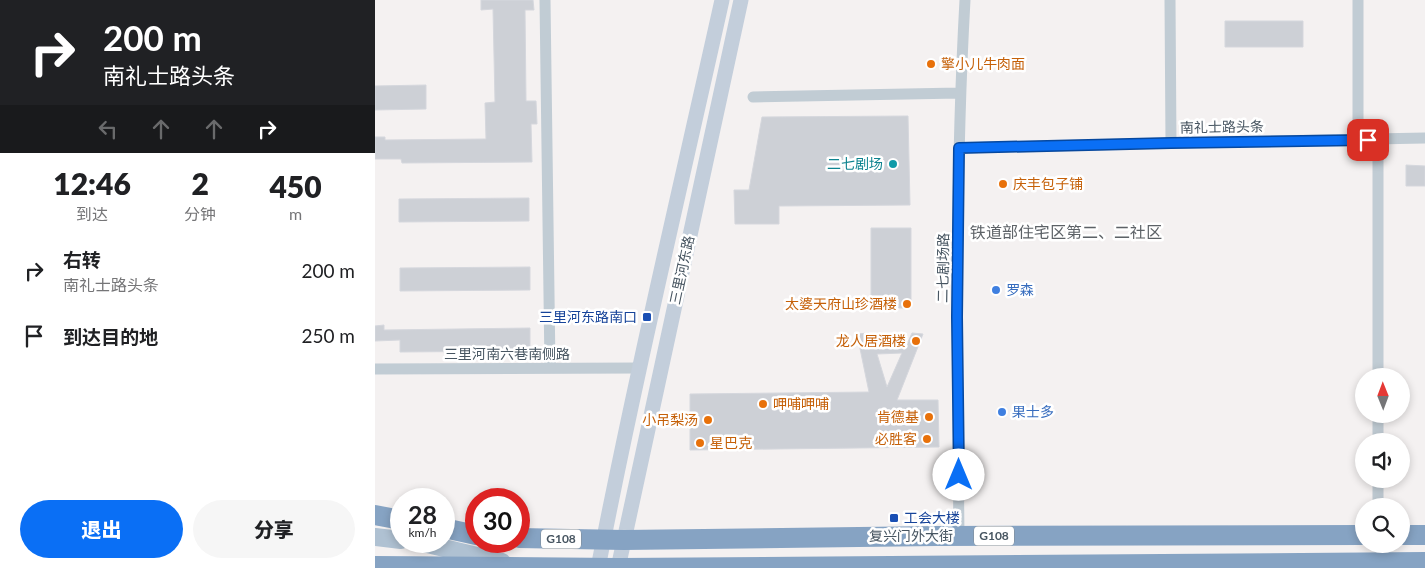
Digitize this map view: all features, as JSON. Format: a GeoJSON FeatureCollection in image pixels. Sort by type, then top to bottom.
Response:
{"type":"FeatureCollection","features":[{"type":"Feature","properties":{"kind":"highway"},"geometry":{"type":"LineString","coordinates":[[375,515],[390,518]]}},
{"type":"Feature","properties":{"kind":"highway","name":"复兴门外大街"},"geometry":{"type":"LineString","coordinates":[[530,538],[1355,535]]}},
{"type":"Feature","properties":{"kind":"highway"},"geometry":{"type":"LineString","coordinates":[[1410,535],[1425,535]]}},
{"type":"Feature","properties":{"kind":"highway","name":"复兴门外大街"},"geometry":{"type":"LineString","coordinates":[[375,566],[618,568],[1425,562]]}},
{"type":"Feature","properties":{"kind":"main road","name":"三里河东路"},"geometry":{"type":"LineString","coordinates":[[614,539],[640,368],[722,0]]}},
{"type":"Feature","properties":{"kind":"main road","name":"三里河东路"},"geometry":{"type":"LineString","coordinates":[[614,539],[741,0]]}},
{"type":"Feature","properties":{"kind":"main road"},"geometry":{"type":"LineString","coordinates":[[375,537],[390,539]]}},
{"type":"Feature","properties":{"kind":"main road"},"geometry":{"type":"LineString","coordinates":[[598,568],[614,539]]}},
{"type":"Feature","properties":{"kind":"main road"},"geometry":{"type":"LineString","coordinates":[[614,539],[618,568]]}},
{"type":"Feature","properties":{"kind":"main road"},"geometry":{"type":"LineString","coordinates":[[455,551],[522,567]]}},
{"type":"Feature","properties":{"kind":"street"},"geometry":{"type":"LineString","coordinates":[[545,0],[550,368]]}},
{"type":"Feature","properties":{"kind":"street","name":"二七剧场路"},"geometry":{"type":"LineString","coordinates":[[959,536],[957,317],[959,93],[965,0]]}},
{"type":"Feature","properties":{"kind":"street"},"geometry":{"type":"LineString","coordinates":[[1170,0],[1171,143]]}},
{"type":"Feature","properties":{"kind":"street"},"geometry":{"type":"LineString","coordinates":[[1358,0],[1358,141]]}},
{"type":"Feature","properties":{"kind":"street"},"geometry":{"type":"LineString","coordinates":[[753,97],[959,93]]}},
{"type":"Feature","properties":{"kind":"street","name":"南礼士路头条"},"geometry":{"type":"LineString","coordinates":[[959,148],[1358,141],[1425,138]]}},
{"type":"Feature","properties":{"kind":"street"},"geometry":{"type":"LineString","coordinates":[[1378,140],[1378,368]]}},
{"type":"Feature","properties":{"kind":"street","name":"三里河南六巷南侧路"},"geometry":{"type":"LineString","coordinates":[[375,369],[640,368]]}},
{"type":"Feature","properties":{"kind":"building"},"geometry":{"type":"Polygon","coordinates":[[[481,0],[533,0],[534,10],[525,10],[526,101],[536,101],[537,124],[531,124],[532,162],[402,163],[401,159],[375,159],[375,137],[385,137],[385,140],[486,139],[485,103],[495,102],[493,9],[481,10],[481,0]]]}},
{"type":"Feature","properties":{"kind":"building"},"geometry":{"type":"Polygon","coordinates":[[[1225,21],[1303,21],[1303,47],[1225,47],[1225,21]]]}},
{"type":"Feature","properties":{"kind":"building"},"geometry":{"type":"Polygon","coordinates":[[[426,85],[426,109],[375,110],[375,86],[426,85]]]}},
{"type":"Feature","properties":{"kind":"building"},"geometry":{"type":"Polygon","coordinates":[[[908,116],[910,205],[779,206],[779,224],[735,224],[734,190],[749,190],[762,117],[908,116]]]}},
{"type":"Feature","properties":{"kind":"building"},"geometry":{"type":"Polygon","coordinates":[[[1406,165],[1425,166],[1425,186],[1406,186],[1406,165]]]}},
{"type":"Feature","properties":{"kind":"building"},"geometry":{"type":"Polygon","coordinates":[[[529,198],[529,221],[399,222],[399,199],[529,198]]]}},
{"type":"Feature","properties":{"kind":"building"},"geometry":{"type":"Polygon","coordinates":[[[871,228],[911,228],[911,308],[871,308],[871,228]]]}},
{"type":"Feature","properties":{"kind":"building"},"geometry":{"type":"Polygon","coordinates":[[[530,267],[530,290],[400,291],[400,268],[530,267]]]}},
{"type":"Feature","properties":{"kind":"building"},"geometry":{"type":"Polygon","coordinates":[[[384,325],[384,330],[530,328],[530,351],[400,352],[400,340],[375,341],[375,326],[384,325]]]}},
{"type":"Feature","properties":{"kind":"building"},"geometry":{"type":"Polygon","coordinates":[[[869,333],[871,343],[908,342],[912,333],[923,334],[897,400],[938,400],[939,447],[690,450],[690,394],[869,392],[857,334],[869,333]],[[902,353],[877,354],[887,387],[902,353]]]}},
{"type":"Feature","properties":{"kind":"place","name":"擎小儿牛肉面"},"geometry":{"type":"Point","coordinates":[931,64]}},
{"type":"Feature","properties":{"kind":"place","name":"二七剧场"},"geometry":{"type":"Point","coordinates":[893,164]}},
{"type":"Feature","properties":{"kind":"place","name":"庆丰包子铺"},"geometry":{"type":"Point","coordinates":[1003,184]}},
{"type":"Feature","properties":{"kind":"place","name":"罗森"},"geometry":{"type":"Point","coordinates":[996,290]}},
{"type":"Feature","properties":{"kind":"place","name":"太婆天府山珍酒楼"},"geometry":{"type":"Point","coordinates":[907,304]}},
{"type":"Feature","properties":{"kind":"place","name":"三里河东路南口"},"geometry":{"type":"Point","coordinates":[647,317]}},
{"type":"Feature","properties":{"kind":"place","name":"龙人居酒楼"},"geometry":{"type":"Point","coordinates":[916,341]}},
{"type":"Feature","properties":{"kind":"place","name":"呷哺呷哺"},"geometry":{"type":"Point","coordinates":[763,404]}},
{"type":"Feature","properties":{"kind":"place","name":"果士多"},"geometry":{"type":"Point","coordinates":[1002,412]}},
{"type":"Feature","properties":{"kind":"place","name":"肯德基"},"geometry":{"type":"Point","coordinates":[929,417]}},
{"type":"Feature","properties":{"kind":"place","name":"小吊梨汤"},"geometry":{"type":"Point","coordinates":[708,420]}},
{"type":"Feature","properties":{"kind":"place","name":"必胜客"},"geometry":{"type":"Point","coordinates":[927,439]}},
{"type":"Feature","properties":{"kind":"place","name":"星巴克"},"geometry":{"type":"Point","coordinates":[700,443]}},
{"type":"Feature","properties":{"kind":"place","name":"工会大楼"},"geometry":{"type":"Point","coordinates":[894,518]}},
{"type":"Feature","properties":{"kind":"district","name":"铁道部住宅区第二、二社区"},"geometry":{"type":"Point","coordinates":[1066,232]}},
{"type":"Feature","properties":{"kind":"route"},"geometry":{"type":"LineString","coordinates":[[959,475],[957,317],[959,148],[1368,140]]}}]}
